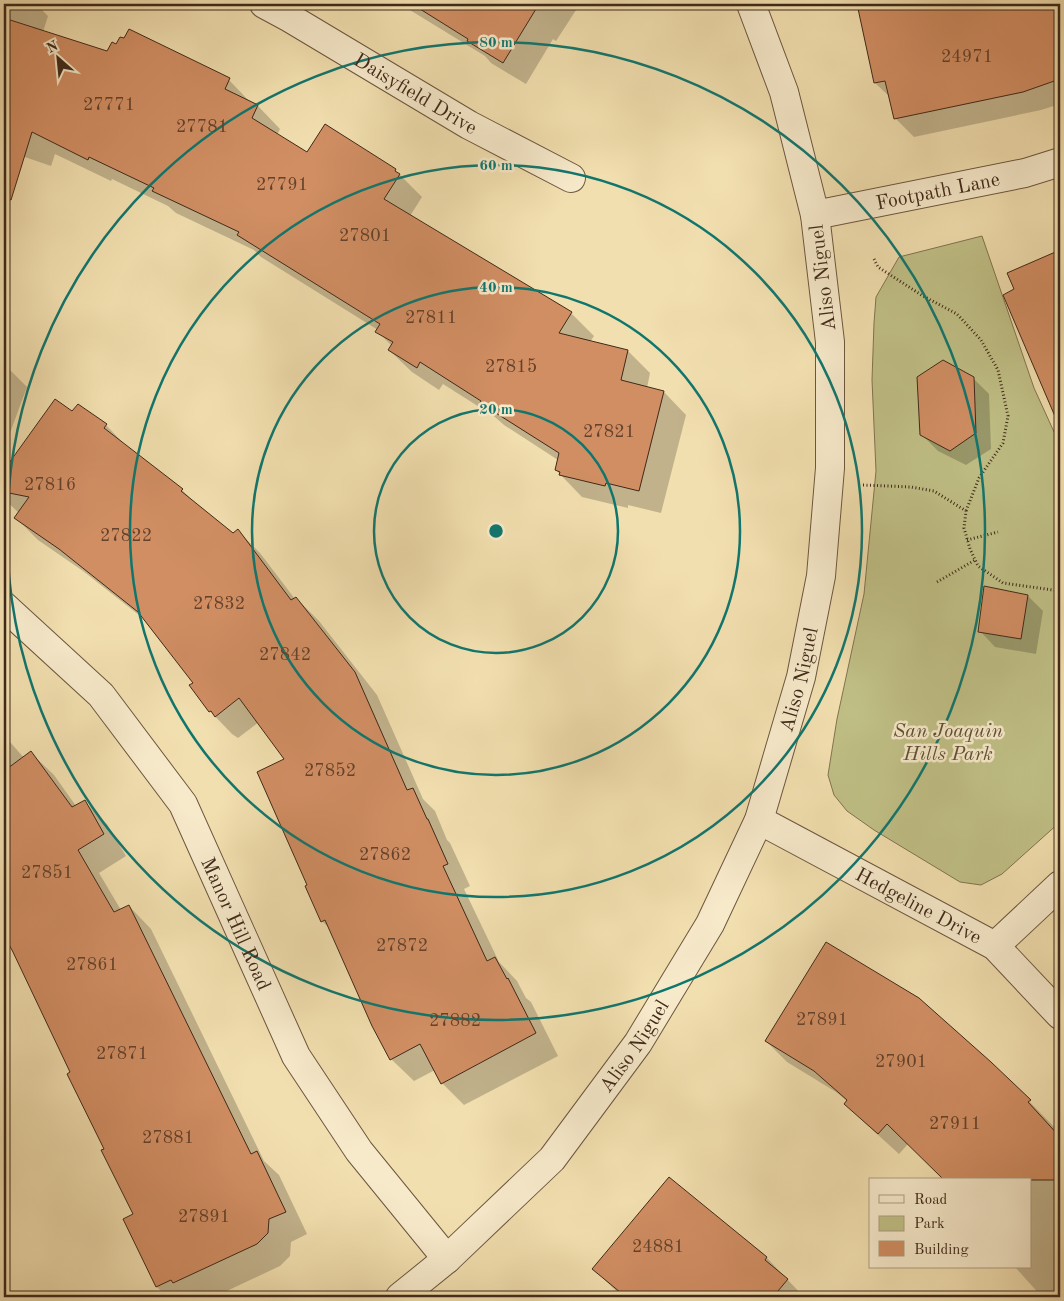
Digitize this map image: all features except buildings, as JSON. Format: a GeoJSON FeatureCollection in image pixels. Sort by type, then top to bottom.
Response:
{"type":"FeatureCollection","features":[{"type":"Feature","properties":{"kind":"street","name":"Daisyfield Drive"},"geometry":{"type":"LineString","coordinates":[[264,4],[469,125],[572,178]]}},
{"type":"Feature","properties":{"kind":"street","name":"Aliso Niguel"},"geometry":{"type":"LineString","coordinates":[[400,1297],[447,1259],[552,1159],[638,1044],[710,924],[759,820],[801,677],[821,576],[828,484],[830,342],[814,215],[784,92],[751,4]]}},
{"type":"Feature","properties":{"kind":"street","name":"Footpath Lane"},"geometry":{"type":"LineString","coordinates":[[814,215],[1025,173],[1060,162]]}},
{"type":"Feature","properties":{"kind":"street","name":"Manor Hill Road"},"geometry":{"type":"LineString","coordinates":[[4,606],[101,695],[183,804],[296,1056],[359,1152],[447,1259]]}},
{"type":"Feature","properties":{"kind":"street","name":"Hedgeline Drive"},"geometry":{"type":"LineString","coordinates":[[759,820],[995,946],[1060,1015]]}},
{"type":"Feature","properties":{"kind":"street"},"geometry":{"type":"LineString","coordinates":[[995,946],[1060,885]]}},
{"type":"Feature","properties":{"kind":"path"},"geometry":{"type":"LineString","coordinates":[[874,259],[878,267],[923,296],[957,314],[981,340],[998,370],[1008,416],[1003,443],[979,478],[966,511],[964,528],[978,566],[1003,583],[1060,591]]}},
{"type":"Feature","properties":{"kind":"path"},"geometry":{"type":"LineString","coordinates":[[828,484],[911,487],[934,491],[966,511]]}},
{"type":"Feature","properties":{"kind":"path"},"geometry":{"type":"LineString","coordinates":[[967,540],[998,532]]}},
{"type":"Feature","properties":{"kind":"path"},"geometry":{"type":"LineString","coordinates":[[937,582],[975,560]]}},
{"type":"Feature","properties":{"kind":"green space","name":"San Joaquin Hills Park"},"geometry":{"type":"Polygon","coordinates":[[[982,236],[1034,388],[1060,445],[1060,822],[1002,874],[981,885],[960,882],[874,830],[847,811],[834,795],[828,775],[837,719],[864,594],[876,471],[872,380],[876,297],[899,257],[982,236]]]}}]}
